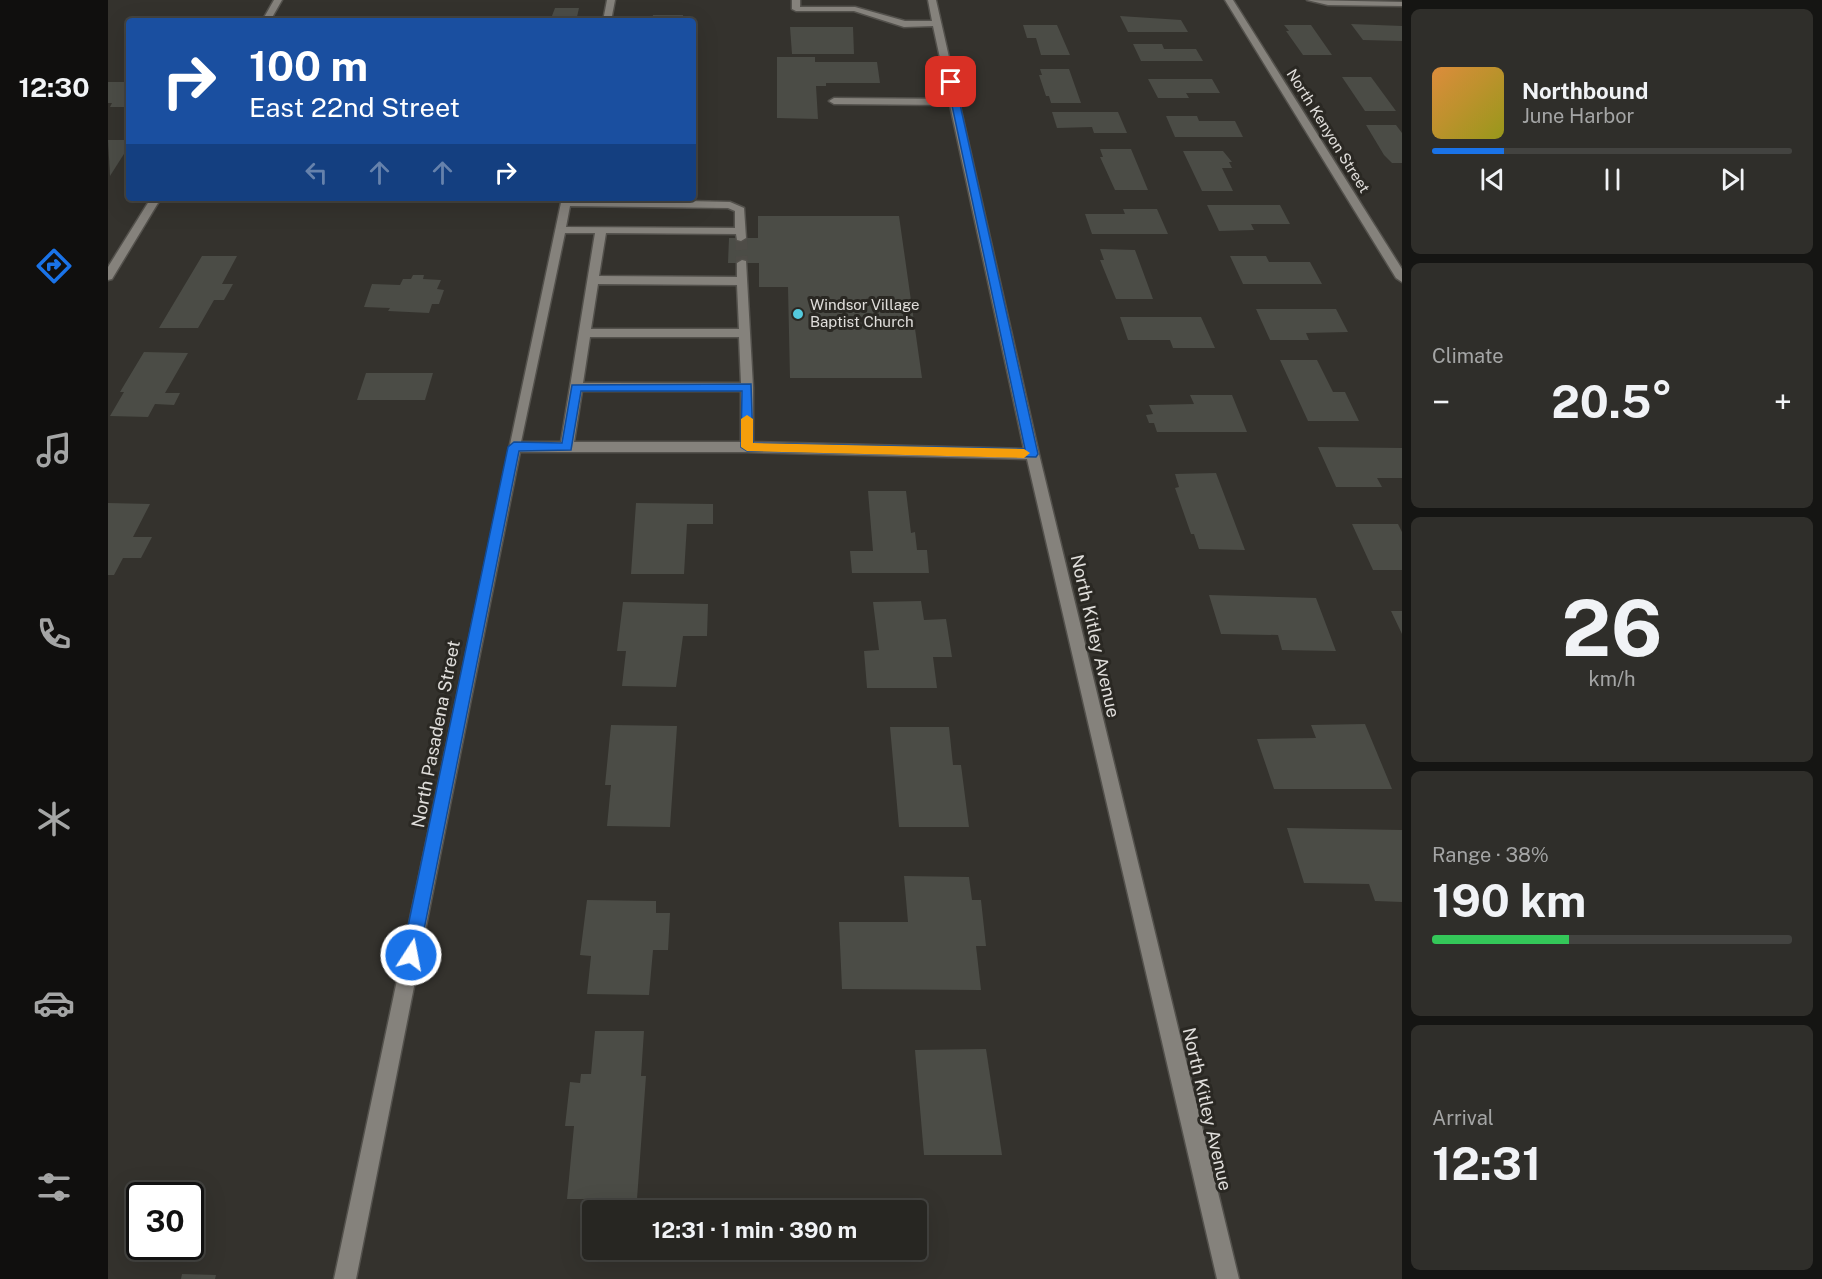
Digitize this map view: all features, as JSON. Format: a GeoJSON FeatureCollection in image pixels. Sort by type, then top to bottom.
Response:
{"type":"FeatureCollection","features":[{"type":"Feature","properties":{"kind":"street"},"geometry":{"type":"LineString","coordinates":[[268,18],[278,0]]}},
{"type":"Feature","properties":{"kind":"street"},"geometry":{"type":"LineString","coordinates":[[608,18],[611,0]]}},
{"type":"Feature","properties":{"kind":"street"},"geometry":{"type":"LineString","coordinates":[[796,0],[796,9],[855,9],[904,24],[937,23]]}},
{"type":"Feature","properties":{"kind":"street","name":"North Kitley Avenue"},"geometry":{"type":"LineString","coordinates":[[932,0],[1032,454],[1228,1279]]}},
{"type":"Feature","properties":{"kind":"street","name":"North Kenyon Street"},"geometry":{"type":"LineString","coordinates":[[1228,0],[1402,278]]}},
{"type":"Feature","properties":{"kind":"street"},"geometry":{"type":"LineString","coordinates":[[1311,0],[1328,3],[1402,4]]}},
{"type":"Feature","properties":{"kind":"street"},"geometry":{"type":"LineString","coordinates":[[834,101],[956,102]]}},
{"type":"Feature","properties":{"kind":"street"},"geometry":{"type":"LineString","coordinates":[[108,276],[154,201]]}},
{"type":"Feature","properties":{"kind":"street"},"geometry":{"type":"LineString","coordinates":[[561,230],[741,234],[740,210],[730,205],[567,201]]}},
{"type":"Feature","properties":{"kind":"street","name":"North Pasadena Street"},"geometry":{"type":"LineString","coordinates":[[345,1279],[514,447],[567,201]]}},
{"type":"Feature","properties":{"kind":"street"},"geometry":{"type":"LineString","coordinates":[[567,447],[601,230]]}},
{"type":"Feature","properties":{"kind":"street"},"geometry":{"type":"LineString","coordinates":[[742,263],[747,447]]}},
{"type":"Feature","properties":{"kind":"street"},"geometry":{"type":"LineString","coordinates":[[593,280],[743,281]]}},
{"type":"Feature","properties":{"kind":"street"},"geometry":{"type":"LineString","coordinates":[[585,333],[745,333]]}},
{"type":"Feature","properties":{"kind":"street"},"geometry":{"type":"LineString","coordinates":[[576,387],[747,387]]}},
{"type":"Feature","properties":{"kind":"street"},"geometry":{"type":"LineString","coordinates":[[514,447],[747,447],[1032,454]]}},
{"type":"Feature","properties":{"kind":"building"},"geometry":{"type":"Polygon","coordinates":[[[555,8],[579,8],[577,18],[551,18],[555,8]]]}},
{"type":"Feature","properties":{"kind":"building"},"geometry":{"type":"Polygon","coordinates":[[[653,15],[683,15],[683,18],[652,18],[653,15]]]}},
{"type":"Feature","properties":{"kind":"building"},"geometry":{"type":"Polygon","coordinates":[[[1120,16],[1181,20],[1188,32],[1128,32],[1120,16]]]}},
{"type":"Feature","properties":{"kind":"building"},"geometry":{"type":"Polygon","coordinates":[[[1351,24],[1402,26],[1402,41],[1363,40],[1351,24]]]}},
{"type":"Feature","properties":{"kind":"building"},"geometry":{"type":"Polygon","coordinates":[[[1023,25],[1057,25],[1070,55],[1041,55],[1036,38],[1027,38],[1023,25]]]}},
{"type":"Feature","properties":{"kind":"building"},"geometry":{"type":"Polygon","coordinates":[[[1284,25],[1311,25],[1332,55],[1303,55],[1284,25]]]}},
{"type":"Feature","properties":{"kind":"building"},"geometry":{"type":"Polygon","coordinates":[[[790,27],[853,27],[854,54],[792,54],[790,27]]]}},
{"type":"Feature","properties":{"kind":"building"},"geometry":{"type":"Polygon","coordinates":[[[1133,44],[1162,44],[1164,49],[1196,49],[1203,61],[1141,61],[1133,44]]]}},
{"type":"Feature","properties":{"kind":"building"},"geometry":{"type":"Polygon","coordinates":[[[777,57],[815,57],[815,62],[877,62],[880,83],[826,83],[826,86],[816,86],[818,119],[777,118],[777,57]]]}},
{"type":"Feature","properties":{"kind":"building"},"geometry":{"type":"Polygon","coordinates":[[[1040,69],[1069,69],[1081,103],[1051,103],[1049,96],[1046,96],[1039,75],[1042,75],[1040,69]]]}},
{"type":"Feature","properties":{"kind":"building"},"geometry":{"type":"Polygon","coordinates":[[[1342,77],[1371,77],[1396,111],[1365,111],[1342,77]]]}},
{"type":"Feature","properties":{"kind":"building"},"geometry":{"type":"Polygon","coordinates":[[[1148,79],[1212,79],[1220,93],[1186,93],[1189,98],[1158,98],[1148,79]]]}},
{"type":"Feature","properties":{"kind":"building"},"geometry":{"type":"Polygon","coordinates":[[[108,82],[126,82],[126,107],[110,107],[112,103],[108,103],[108,82]]]}},
{"type":"Feature","properties":{"kind":"building"},"geometry":{"type":"Polygon","coordinates":[[[1052,112],[1118,112],[1127,133],[1094,133],[1092,127],[1057,128],[1052,112]]]}},
{"type":"Feature","properties":{"kind":"building"},"geometry":{"type":"Polygon","coordinates":[[[1166,116],[1197,116],[1199,121],[1235,121],[1243,137],[1175,137],[1166,116]]]}},
{"type":"Feature","properties":{"kind":"building"},"geometry":{"type":"Polygon","coordinates":[[[1366,125],[1396,125],[1402,133],[1402,163],[1392,163],[1384,155],[1366,125]]]}},
{"type":"Feature","properties":{"kind":"building"},"geometry":{"type":"Polygon","coordinates":[[[108,140],[126,140],[126,151],[110,176],[108,140]]]}},
{"type":"Feature","properties":{"kind":"building"},"geometry":{"type":"Polygon","coordinates":[[[1100,149],[1131,149],[1148,190],[1115,190],[1100,157],[1103,157],[1100,149]]]}},
{"type":"Feature","properties":{"kind":"building"},"geometry":{"type":"Polygon","coordinates":[[[1183,151],[1223,151],[1232,162],[1229,162],[1232,168],[1222,168],[1233,191],[1202,191],[1183,151]]]}},
{"type":"Feature","properties":{"kind":"building"},"geometry":{"type":"Polygon","coordinates":[[[239,201],[286,201],[285,202],[239,201]]]}},
{"type":"Feature","properties":{"kind":"building"},"geometry":{"type":"Polygon","coordinates":[[[461,201],[501,201],[501,202],[461,201]]]}},
{"type":"Feature","properties":{"kind":"building"},"geometry":{"type":"Polygon","coordinates":[[[1207,205],[1280,205],[1290,224],[1251,224],[1254,230],[1219,231],[1207,205]]]}},
{"type":"Feature","properties":{"kind":"building"},"geometry":{"type":"Polygon","coordinates":[[[1123,209],[1157,209],[1168,234],[1092,234],[1085,214],[1125,214],[1123,209]]]}},
{"type":"Feature","properties":{"kind":"building"},"geometry":{"type":"Polygon","coordinates":[[[758,216],[899,216],[922,378],[790,378],[788,287],[759,287],[759,263],[728,263],[729,238],[758,238],[758,216]]]}},
{"type":"Feature","properties":{"kind":"building"},"geometry":{"type":"Polygon","coordinates":[[[1100,249],[1135,250],[1153,299],[1116,299],[1100,260],[1104,260],[1100,249]]]}},
{"type":"Feature","properties":{"kind":"building"},"geometry":{"type":"Polygon","coordinates":[[[202,256],[237,256],[222,284],[233,284],[224,300],[214,300],[198,328],[159,328],[202,256]]]}},
{"type":"Feature","properties":{"kind":"building"},"geometry":{"type":"Polygon","coordinates":[[[1230,256],[1266,256],[1269,262],[1310,262],[1322,284],[1243,284],[1230,256]]]}},
{"type":"Feature","properties":{"kind":"building"},"geometry":{"type":"Polygon","coordinates":[[[413,275],[424,275],[423,279],[441,280],[437,289],[444,290],[439,304],[432,304],[429,313],[364,307],[372,284],[400,285],[403,279],[411,279],[413,275]]]}},
{"type":"Feature","properties":{"kind":"building"},"geometry":{"type":"Polygon","coordinates":[[[1256,309],[1336,309],[1348,332],[1306,333],[1309,340],[1270,340],[1256,309]]]}},
{"type":"Feature","properties":{"kind":"building"},"geometry":{"type":"Polygon","coordinates":[[[1120,317],[1201,317],[1215,348],[1173,348],[1170,340],[1128,340],[1120,317]]]}},
{"type":"Feature","properties":{"kind":"building"},"geometry":{"type":"Polygon","coordinates":[[[144,352],[188,353],[165,393],[180,393],[174,405],[155,404],[148,417],[110,416],[124,392],[120,392],[144,352]]]}},
{"type":"Feature","properties":{"kind":"building"},"geometry":{"type":"Polygon","coordinates":[[[1280,360],[1317,360],[1333,392],[1345,392],[1359,421],[1308,421],[1280,360]]]}},
{"type":"Feature","properties":{"kind":"building"},"geometry":{"type":"Polygon","coordinates":[[[366,373],[433,373],[425,400],[357,400],[366,373]]]}},
{"type":"Feature","properties":{"kind":"building"},"geometry":{"type":"Polygon","coordinates":[[[1190,395],[1232,395],[1247,432],[1157,432],[1154,423],[1149,423],[1146,415],[1153,414],[1149,405],[1194,404],[1190,395]]]}},
{"type":"Feature","properties":{"kind":"building"},"geometry":{"type":"Polygon","coordinates":[[[1318,447],[1402,448],[1402,478],[1377,478],[1382,487],[1336,487],[1318,447]]]}},
{"type":"Feature","properties":{"kind":"building"},"geometry":{"type":"Polygon","coordinates":[[[1216,473],[1245,550],[1199,549],[1194,534],[1191,534],[1175,488],[1179,487],[1175,474],[1216,473]]]}},
{"type":"Feature","properties":{"kind":"building"},"geometry":{"type":"Polygon","coordinates":[[[868,491],[906,491],[911,533],[915,532],[917,550],[927,550],[929,573],[852,573],[850,551],[873,551],[868,491]]]}},
{"type":"Feature","properties":{"kind":"building"},"geometry":{"type":"Polygon","coordinates":[[[108,503],[150,504],[133,537],[152,537],[141,558],[123,558],[114,575],[108,575],[108,503]]]}},
{"type":"Feature","properties":{"kind":"building"},"geometry":{"type":"Polygon","coordinates":[[[636,503],[713,504],[713,524],[687,524],[684,574],[631,574],[636,503]]]}},
{"type":"Feature","properties":{"kind":"building"},"geometry":{"type":"Polygon","coordinates":[[[1352,524],[1398,524],[1402,532],[1402,570],[1373,570],[1352,524]]]}},
{"type":"Feature","properties":{"kind":"building"},"geometry":{"type":"Polygon","coordinates":[[[1209,595],[1316,598],[1336,651],[1282,650],[1278,635],[1221,634],[1209,595]]]}},
{"type":"Feature","properties":{"kind":"building"},"geometry":{"type":"Polygon","coordinates":[[[921,601],[924,620],[946,619],[952,657],[933,657],[937,688],[867,688],[864,651],[879,650],[873,602],[921,601]]]}},
{"type":"Feature","properties":{"kind":"building"},"geometry":{"type":"Polygon","coordinates":[[[623,602],[708,604],[707,636],[683,636],[676,687],[622,686],[626,651],[617,651],[623,602]]]}},
{"type":"Feature","properties":{"kind":"building"},"geometry":{"type":"Polygon","coordinates":[[[1391,611],[1402,611],[1402,634],[1391,611]]]}},
{"type":"Feature","properties":{"kind":"building"},"geometry":{"type":"Polygon","coordinates":[[[1365,724],[1392,789],[1274,789],[1257,739],[1316,738],[1311,725],[1365,724]]]}},
{"type":"Feature","properties":{"kind":"building"},"geometry":{"type":"Polygon","coordinates":[[[611,725],[677,726],[670,827],[607,826],[611,785],[605,785],[611,725]]]}},
{"type":"Feature","properties":{"kind":"building"},"geometry":{"type":"Polygon","coordinates":[[[890,727],[949,727],[953,765],[961,765],[969,827],[899,827],[890,727]]]}},
{"type":"Feature","properties":{"kind":"building"},"geometry":{"type":"Polygon","coordinates":[[[1287,828],[1402,830],[1402,902],[1375,901],[1369,884],[1304,883],[1287,828]]]}},
{"type":"Feature","properties":{"kind":"building"},"geometry":{"type":"Polygon","coordinates":[[[904,876],[969,877],[972,900],[981,900],[986,946],[976,946],[981,990],[842,989],[839,922],[908,922],[904,876]]]}},
{"type":"Feature","properties":{"kind":"building"},"geometry":{"type":"Polygon","coordinates":[[[587,900],[656,901],[656,913],[670,913],[668,950],[653,950],[649,995],[587,994],[591,956],[580,955],[587,900]]]}},
{"type":"Feature","properties":{"kind":"building"},"geometry":{"type":"Polygon","coordinates":[[[595,1031],[644,1031],[641,1076],[646,1076],[637,1199],[567,1199],[574,1126],[565,1126],[570,1082],[580,1083],[581,1074],[591,1074],[595,1031]]]}},
{"type":"Feature","properties":{"kind":"building"},"geometry":{"type":"Polygon","coordinates":[[[986,1049],[1002,1155],[924,1155],[915,1050],[986,1049]]]}},
{"type":"Feature","properties":{"kind":"building"},"geometry":{"type":"Polygon","coordinates":[[[182,1274],[216,1275],[215,1279],[181,1279],[182,1274]]]}},
{"type":"Feature","properties":{"kind":"tunnel"},"geometry":{"type":"LineString","coordinates":[[741,238],[742,263]]}},
{"type":"Feature","properties":{"kind":"slow traffic"},"geometry":{"type":"LineString","coordinates":[[747,419],[747,447],[1024,453]]}},
{"type":"Feature","properties":{"kind":"place","name":"Windsor Village Baptist Church"},"geometry":{"type":"Point","coordinates":[798,314]}},
{"type":"Feature","properties":{"kind":"route"},"geometry":{"type":"LineString","coordinates":[[411,955],[514,447],[567,447],[576,387],[747,387],[747,447],[1032,454],[951,82]]}}]}
